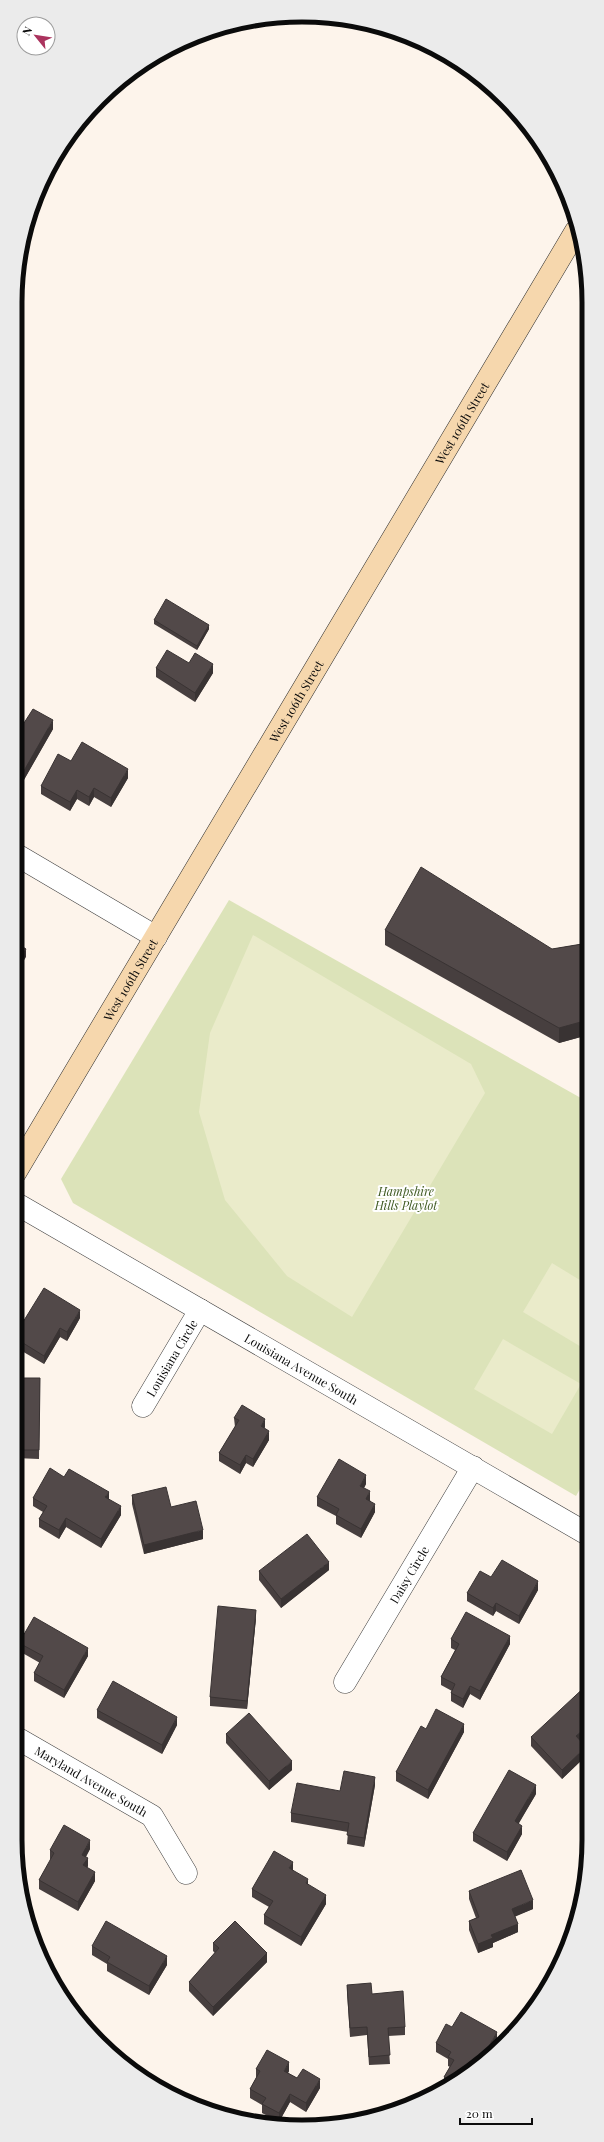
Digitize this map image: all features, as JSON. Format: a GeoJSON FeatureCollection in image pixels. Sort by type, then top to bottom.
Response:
{"type":"FeatureCollection","features":[{"type":"Feature","properties":{"kind":"street","name":"West 106th Street"},"geometry":{"type":"LineString","coordinates":[[22,1161],[574,235]]}},
{"type":"Feature","properties":{"kind":"street"},"geometry":{"type":"LineString","coordinates":[[22,858],[156,937]]}},
{"type":"Feature","properties":{"kind":"street","name":"Louisiana Avenue South"},"geometry":{"type":"LineString","coordinates":[[22,1207],[582,1531]]}},
{"type":"Feature","properties":{"kind":"street","name":"Louisiana Circle"},"geometry":{"type":"LineString","coordinates":[[143,1406],[200,1310]]}},
{"type":"Feature","properties":{"kind":"street","name":"Daisy Circle"},"geometry":{"type":"LineString","coordinates":[[345,1682],[473,1467]]}},
{"type":"Feature","properties":{"kind":"street","name":"Maryland Avenue South"},"geometry":{"type":"LineString","coordinates":[[22,1741],[152,1816],[186,1873]]}},
{"type":"Feature","properties":{"kind":"green space","name":"Hampshire Hills Playlot"},"geometry":{"type":"Polygon","coordinates":[[[229,900],[582,1099],[582,1486],[576,1496],[73,1203],[61,1179],[229,900]]]}},
{"type":"Feature","properties":{"kind":"green space"},"geometry":{"type":"Polygon","coordinates":[[[253,935],[471,1064],[485,1093],[352,1317],[287,1276],[225,1200],[199,1112],[210,1033],[253,935]]]}},
{"type":"Feature","properties":{"kind":"green space"},"geometry":{"type":"Polygon","coordinates":[[[552,1263],[582,1281],[582,1347],[523,1312],[552,1263]]]}},
{"type":"Feature","properties":{"kind":"green space"},"geometry":{"type":"Polygon","coordinates":[[[503,1339],[581,1384],[552,1434],[474,1389],[503,1339]]]}},
{"type":"Feature","properties":{"kind":"building"},"geometry":{"type":"Polygon","coordinates":[[[166,599],[209,625],[197,646],[154,620],[166,599]]]}},
{"type":"Feature","properties":{"kind":"building"},"geometry":{"type":"Polygon","coordinates":[[[167,650],[189,663],[195,653],[213,664],[195,693],[156,668],[167,650]]]}},
{"type":"Feature","properties":{"kind":"building"},"geometry":{"type":"Polygon","coordinates":[[[33,709],[53,720],[22,774],[22,722],[24,723],[33,709]]]}},
{"type":"Feature","properties":{"kind":"building"},"geometry":{"type":"Polygon","coordinates":[[[82,742],[128,769],[111,798],[94,788],[89,797],[77,790],[70,802],[41,786],[58,754],[71,761],[82,742]]]}},
{"type":"Feature","properties":{"kind":"building"},"geometry":{"type":"Polygon","coordinates":[[[421,867],[552,949],[582,944],[582,1022],[559,1028],[385,930],[421,867]]]}},
{"type":"Feature","properties":{"kind":"building"},"geometry":{"type":"Polygon","coordinates":[[[22,946],[26,949],[22,956],[22,946]]]}},
{"type":"Feature","properties":{"kind":"building"},"geometry":{"type":"Polygon","coordinates":[[[44,1288],[80,1310],[67,1332],[60,1328],[44,1356],[22,1342],[22,1324],[44,1288]]]}},
{"type":"Feature","properties":{"kind":"building"},"geometry":{"type":"Polygon","coordinates":[[[22,1378],[40,1378],[39,1450],[22,1450],[22,1378]]]}},
{"type":"Feature","properties":{"kind":"building"},"geometry":{"type":"Polygon","coordinates":[[[242,1405],[265,1419],[261,1426],[269,1431],[253,1459],[246,1455],[240,1465],[219,1453],[239,1420],[234,1418],[242,1405]]]}},
{"type":"Feature","properties":{"kind":"building"},"geometry":{"type":"Polygon","coordinates":[[[339,1459],[366,1475],[360,1486],[370,1491],[366,1499],[375,1504],[361,1529],[336,1515],[339,1509],[317,1497],[339,1459]]]}},
{"type":"Feature","properties":{"kind":"building"},"geometry":{"type":"Polygon","coordinates":[[[50,1468],[64,1477],[69,1469],[109,1492],[105,1497],[121,1506],[101,1539],[66,1518],[59,1530],[39,1519],[47,1506],[33,1498],[50,1468]]]}},
{"type":"Feature","properties":{"kind":"building"},"geometry":{"type":"Polygon","coordinates":[[[166,1487],[171,1507],[196,1501],[203,1530],[144,1545],[132,1495],[166,1487]]]}},
{"type":"Feature","properties":{"kind":"building"},"geometry":{"type":"Polygon","coordinates":[[[307,1534],[329,1562],[281,1599],[259,1571],[307,1534]]]}},
{"type":"Feature","properties":{"kind":"building"},"geometry":{"type":"Polygon","coordinates":[[[502,1560],[538,1581],[519,1616],[496,1603],[493,1608],[467,1593],[480,1571],[491,1577],[502,1560]]]}},
{"type":"Feature","properties":{"kind":"building"},"geometry":{"type":"Polygon","coordinates":[[[218,1606],[256,1610],[247,1701],[210,1697],[218,1606]]]}},
{"type":"Feature","properties":{"kind":"building"},"geometry":{"type":"Polygon","coordinates":[[[466,1612],[510,1636],[480,1691],[470,1686],[463,1699],[451,1693],[455,1684],[441,1677],[459,1644],[451,1639],[466,1612]]]}},
{"type":"Feature","properties":{"kind":"building"},"geometry":{"type":"Polygon","coordinates":[[[34,1617],[88,1648],[64,1690],[34,1673],[43,1656],[22,1645],[22,1638],[34,1617]]]}},
{"type":"Feature","properties":{"kind":"building"},"geometry":{"type":"Polygon","coordinates":[[[113,1681],[177,1717],[162,1745],[97,1710],[113,1681]]]}},
{"type":"Feature","properties":{"kind":"building"},"geometry":{"type":"Polygon","coordinates":[[[582,1690],[582,1730],[576,1736],[582,1743],[582,1751],[562,1770],[531,1737],[582,1690]]]}},
{"type":"Feature","properties":{"kind":"building"},"geometry":{"type":"Polygon","coordinates":[[[436,1709],[464,1724],[428,1790],[396,1772],[421,1726],[426,1729],[436,1709]]]}},
{"type":"Feature","properties":{"kind":"building"},"geometry":{"type":"Polygon","coordinates":[[[249,1713],[292,1761],[269,1781],[226,1734],[249,1713]]]}},
{"type":"Feature","properties":{"kind":"building"},"geometry":{"type":"Polygon","coordinates":[[[509,1770],[536,1785],[515,1821],[522,1826],[507,1852],[473,1833],[509,1770]]]}},
{"type":"Feature","properties":{"kind":"building"},"geometry":{"type":"Polygon","coordinates":[[[344,1771],[375,1777],[364,1838],[347,1835],[349,1823],[291,1813],[297,1783],[340,1791],[344,1771]]]}},
{"type":"Feature","properties":{"kind":"building"},"geometry":{"type":"Polygon","coordinates":[[[64,1825],[90,1840],[82,1855],[88,1858],[83,1865],[95,1872],[78,1902],[39,1880],[54,1853],[50,1850],[64,1825]]]}},
{"type":"Feature","properties":{"kind":"building"},"geometry":{"type":"Polygon","coordinates":[[[274,1851],[293,1862],[289,1868],[308,1879],[306,1883],[326,1895],[301,1937],[264,1915],[273,1901],[252,1889],[274,1851]]]}},
{"type":"Feature","properties":{"kind":"building"},"geometry":{"type":"Polygon","coordinates":[[[521,1870],[533,1900],[512,1909],[518,1924],[491,1935],[493,1938],[478,1944],[469,1921],[479,1917],[469,1891],[521,1870]]]}},
{"type":"Feature","properties":{"kind":"building"},"geometry":{"type":"Polygon","coordinates":[[[106,1921],[167,1956],[149,1986],[107,1962],[110,1957],[92,1946],[106,1921]]]}},
{"type":"Feature","properties":{"kind":"building"},"geometry":{"type":"Polygon","coordinates":[[[235,1921],[267,1953],[213,2007],[189,1982],[219,1948],[213,1943],[235,1921]]]}},
{"type":"Feature","properties":{"kind":"building"},"geometry":{"type":"Polygon","coordinates":[[[371,1983],[372,1994],[403,1991],[405,2027],[388,2028],[390,2055],[369,2057],[367,2027],[350,2028],[347,1985],[371,1983]]]}},
{"type":"Feature","properties":{"kind":"building"},"geometry":{"type":"Polygon","coordinates":[[[461,2012],[497,2032],[486,2052],[458,2073],[447,2079],[444,2077],[454,2060],[448,2057],[451,2052],[436,2043],[446,2024],[452,2027],[461,2012]]]}},
{"type":"Feature","properties":{"kind":"building"},"geometry":{"type":"Polygon","coordinates":[[[267,2050],[289,2062],[284,2071],[297,2078],[303,2069],[320,2079],[306,2103],[290,2094],[279,2113],[262,2104],[266,2098],[250,2089],[260,2071],[256,2069],[267,2050]]]}}]}
